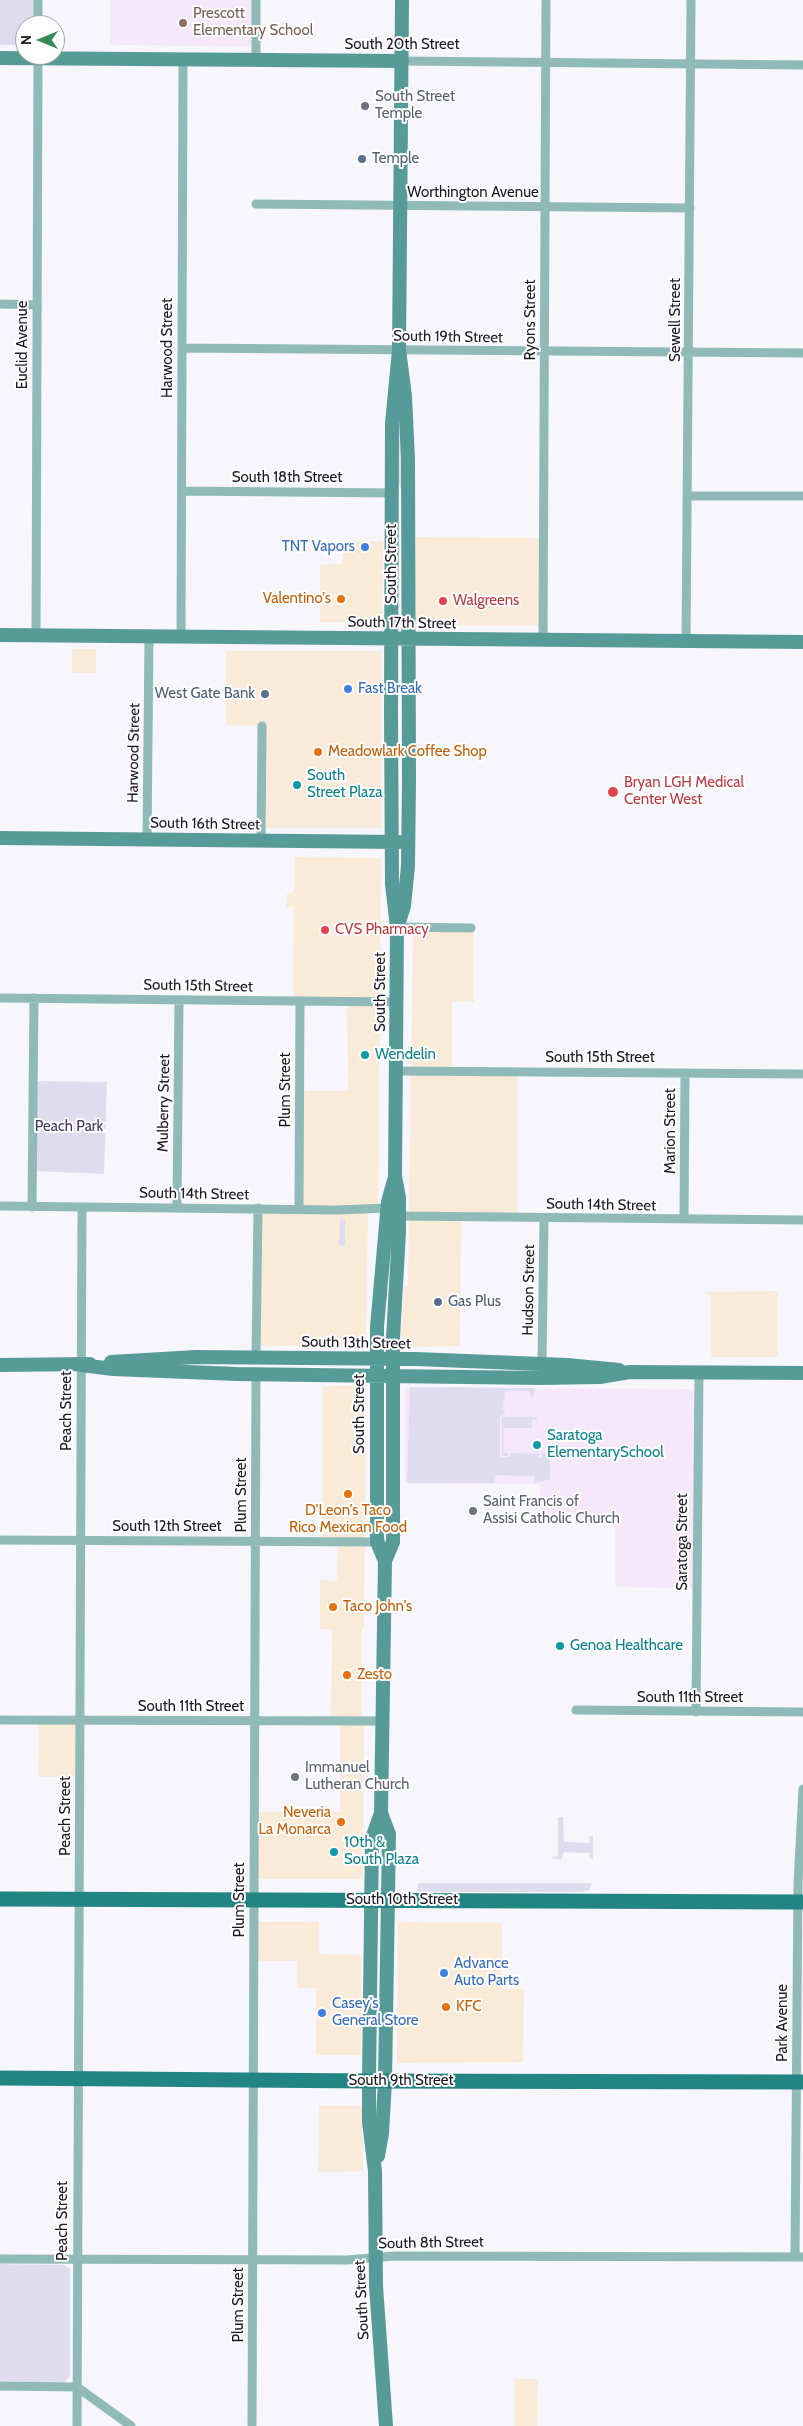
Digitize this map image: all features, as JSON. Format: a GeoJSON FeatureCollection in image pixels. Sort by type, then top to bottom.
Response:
{"type":"FeatureCollection","features":[{"type":"Feature","properties":{"kind":"main road","name":"South Street"},"geometry":{"type":"LineString","coordinates":[[376,2171],[369,2122],[372,1838],[381,1813],[385,1561],[393,1542],[392,1359],[400,1216],[395,1176],[397,927],[393,907],[391,842],[392,420],[399,350],[402,0]]}},
{"type":"Feature","properties":{"kind":"main road","name":"South 20th Street"},"geometry":{"type":"LineString","coordinates":[[0,58],[15,57]]}},
{"type":"Feature","properties":{"kind":"main road","name":"South 20th Street"},"geometry":{"type":"LineString","coordinates":[[65,57],[256,62],[402,61]]}},
{"type":"Feature","properties":{"kind":"main road","name":"South Street"},"geometry":{"type":"LineString","coordinates":[[397,927],[404,906],[409,842],[407,450],[405,396],[399,350]]}},
{"type":"Feature","properties":{"kind":"main road","name":"South 17th Street"},"geometry":{"type":"LineString","coordinates":[[0,635],[803,642]]}},
{"type":"Feature","properties":{"kind":"main road","name":"South 16th Street"},"geometry":{"type":"LineString","coordinates":[[0,838],[409,842]]}},
{"type":"Feature","properties":{"kind":"main road","name":"South Street"},"geometry":{"type":"LineString","coordinates":[[385,1561],[377,1542],[376,1359],[380,1280],[388,1208],[395,1176]]}},
{"type":"Feature","properties":{"kind":"main road","name":"South 13th Street"},"geometry":{"type":"LineString","coordinates":[[0,1365],[81,1365],[196,1357],[542,1363],[599,1367],[630,1372],[803,1373]]}},
{"type":"Feature","properties":{"kind":"main road","name":"South 13th Street"},"geometry":{"type":"LineString","coordinates":[[81,1365],[113,1369],[256,1374],[600,1377],[630,1372]]}},
{"type":"Feature","properties":{"kind":"main road","name":"South Street"},"geometry":{"type":"LineString","coordinates":[[381,1813],[389,1834],[385,2081],[382,2133],[376,2171],[375,2257],[386,2426]]}},
{"type":"Feature","properties":{"kind":"main road","name":"South 10th Street"},"geometry":{"type":"LineString","coordinates":[[0,1899],[801,1902]]}},
{"type":"Feature","properties":{"kind":"main road","name":"South 9th Street"},"geometry":{"type":"LineString","coordinates":[[0,2078],[253,2079],[369,2082],[800,2082]]}},
{"type":"Feature","properties":{"kind":"street"},"geometry":{"type":"LineString","coordinates":[[38,0],[38,15]]}},
{"type":"Feature","properties":{"kind":"street"},"geometry":{"type":"LineString","coordinates":[[256,0],[256,62]]}},
{"type":"Feature","properties":{"kind":"street","name":"Ryons Street"},"geometry":{"type":"LineString","coordinates":[[543,641],[546,0]]}},
{"type":"Feature","properties":{"kind":"street","name":"Sewell Street"},"geometry":{"type":"LineString","coordinates":[[686,641],[690,352],[691,0]]}},
{"type":"Feature","properties":{"kind":"street","name":"Harwood Street"},"geometry":{"type":"LineString","coordinates":[[181,637],[183,60]]}},
{"type":"Feature","properties":{"kind":"street","name":"South 20th Street"},"geometry":{"type":"LineString","coordinates":[[402,61],[803,65]]}},
{"type":"Feature","properties":{"kind":"street","name":"Euclid Avenue"},"geometry":{"type":"LineString","coordinates":[[36,636],[38,65]]}},
{"type":"Feature","properties":{"kind":"street","name":"Worthington Avenue"},"geometry":{"type":"LineString","coordinates":[[256,204],[690,208]]}},
{"type":"Feature","properties":{"kind":"street"},"geometry":{"type":"LineString","coordinates":[[0,304],[37,305]]}},
{"type":"Feature","properties":{"kind":"street","name":"South 19th Street"},"geometry":{"type":"LineString","coordinates":[[182,348],[803,353]]}},
{"type":"Feature","properties":{"kind":"street","name":"South 18th Street"},"geometry":{"type":"LineString","coordinates":[[182,491],[392,493]]}},
{"type":"Feature","properties":{"kind":"street"},"geometry":{"type":"LineString","coordinates":[[688,496],[803,496]]}},
{"type":"Feature","properties":{"kind":"street","name":"Harwood Street"},"geometry":{"type":"LineString","coordinates":[[147,840],[149,637]]}},
{"type":"Feature","properties":{"kind":"street"},"geometry":{"type":"LineString","coordinates":[[261,841],[262,726]]}},
{"type":"Feature","properties":{"kind":"street"},"geometry":{"type":"LineString","coordinates":[[397,927],[471,928]]}},
{"type":"Feature","properties":{"kind":"street","name":"South 15th Street"},"geometry":{"type":"LineString","coordinates":[[0,998],[396,1002]]}},
{"type":"Feature","properties":{"kind":"street"},"geometry":{"type":"LineString","coordinates":[[32,1207],[34,998]]}},
{"type":"Feature","properties":{"kind":"street","name":"Mulberry Street"},"geometry":{"type":"LineString","coordinates":[[176,1207],[179,1000]]}},
{"type":"Feature","properties":{"kind":"street","name":"Plum Street"},"geometry":{"type":"LineString","coordinates":[[299,1209],[300,1001]]}},
{"type":"Feature","properties":{"kind":"street","name":"South 15th Street"},"geometry":{"type":"LineString","coordinates":[[397,1071],[803,1074]]}},
{"type":"Feature","properties":{"kind":"street","name":"Marion Street"},"geometry":{"type":"LineString","coordinates":[[684,1219],[685,1073]]}},
{"type":"Feature","properties":{"kind":"street","name":"South 14th Street"},"geometry":{"type":"LineString","coordinates":[[0,1206],[336,1210],[388,1208]]}},
{"type":"Feature","properties":{"kind":"street","name":"Peach Street"},"geometry":{"type":"LineString","coordinates":[[77,2426],[82,1207]]}},
{"type":"Feature","properties":{"kind":"street"},"geometry":{"type":"LineString","coordinates":[[256,1358],[258,1208]]}},
{"type":"Feature","properties":{"kind":"street","name":"South 14th Street"},"geometry":{"type":"LineString","coordinates":[[400,1216],[803,1220]]}},
{"type":"Feature","properties":{"kind":"street","name":"Hudson Street"},"geometry":{"type":"LineString","coordinates":[[542,1363],[544,1218]]}},
{"type":"Feature","properties":{"kind":"street","name":"Saratoga Street"},"geometry":{"type":"LineString","coordinates":[[696,1712],[699,1372]]}},
{"type":"Feature","properties":{"kind":"street","name":"Plum Street"},"geometry":{"type":"LineString","coordinates":[[252,2426],[256,1374]]}},
{"type":"Feature","properties":{"kind":"street","name":"South 12th Street"},"geometry":{"type":"LineString","coordinates":[[0,1540],[393,1542]]}},
{"type":"Feature","properties":{"kind":"street","name":"South 11th Street"},"geometry":{"type":"LineString","coordinates":[[576,1710],[803,1712]]}},
{"type":"Feature","properties":{"kind":"street","name":"South 11th Street"},"geometry":{"type":"LineString","coordinates":[[0,1720],[383,1720]]}},
{"type":"Feature","properties":{"kind":"street","name":"Park Avenue"},"geometry":{"type":"LineString","coordinates":[[799,2257],[801,1902],[799,1844],[803,1789]]}},
{"type":"Feature","properties":{"kind":"street","name":"South 8th Street"},"geometry":{"type":"LineString","coordinates":[[0,2259],[347,2260],[375,2257],[799,2257]]}},
{"type":"Feature","properties":{"kind":"street"},"geometry":{"type":"LineString","coordinates":[[0,2386],[77,2387],[131,2426]]}},
{"type":"Feature","properties":{"kind":"shaded area","name":"Prescott Elementary School"},"geometry":{"type":"Polygon","coordinates":[[[110,0],[256,0],[256,47],[110,45],[110,0]]]}},
{"type":"Feature","properties":{"kind":"shaded area"},"geometry":{"type":"Polygon","coordinates":[[[416,537],[544,538],[543,626],[420,625],[415,617],[416,537]]]}},
{"type":"Feature","properties":{"kind":"shaded area"},"geometry":{"type":"Polygon","coordinates":[[[383,541],[382,620],[379,622],[320,622],[320,565],[342,564],[343,542],[383,541]]]}},
{"type":"Feature","properties":{"kind":"shaded area"},"geometry":{"type":"Polygon","coordinates":[[[72,649],[96,649],[96,673],[72,673],[72,649]]]}},
{"type":"Feature","properties":{"kind":"shaded area"},"geometry":{"type":"Polygon","coordinates":[[[226,651],[381,651],[381,828],[261,828],[262,726],[226,725],[226,651]]]}},
{"type":"Feature","properties":{"kind":"shaded area"},"geometry":{"type":"Polygon","coordinates":[[[294,857],[381,858],[378,1208],[368,1208],[366,1346],[257,1346],[258,1208],[299,1209],[300,1091],[348,1091],[347,1002],[293,1001],[294,906],[286,909],[286,895],[294,891],[294,857]]]}},
{"type":"Feature","properties":{"kind":"shaded area"},"geometry":{"type":"Polygon","coordinates":[[[413,927],[474,928],[474,1002],[452,1002],[452,1071],[517,1071],[517,1217],[461,1217],[460,1346],[404,1347],[404,1337],[401,1336],[404,1286],[408,1286],[413,927]]]}},
{"type":"Feature","properties":{"kind":"shaded area"},"geometry":{"type":"Polygon","coordinates":[[[778,1291],[778,1357],[711,1357],[711,1302],[710,1296],[704,1292],[778,1291]]]}},
{"type":"Feature","properties":{"kind":"shaded area"},"geometry":{"type":"Polygon","coordinates":[[[323,1386],[366,1386],[364,1629],[362,1629],[362,1720],[364,1721],[363,1879],[254,1879],[254,1812],[340,1812],[340,1721],[331,1721],[332,1629],[320,1629],[320,1580],[337,1581],[338,1542],[322,1542],[323,1386]]]}},
{"type":"Feature","properties":{"kind":"shaded area"},"geometry":{"type":"Polygon","coordinates":[[[405,1388],[699,1389],[697,1588],[615,1587],[615,1519],[540,1518],[540,1484],[405,1483],[405,1388]]]}},
{"type":"Feature","properties":{"kind":"shaded area"},"geometry":{"type":"Polygon","coordinates":[[[39,1720],[80,1720],[79,1777],[38,1777],[39,1720]]]}},
{"type":"Feature","properties":{"kind":"shaded area"},"geometry":{"type":"Polygon","coordinates":[[[254,1922],[319,1922],[319,1954],[361,1955],[361,2055],[316,2055],[316,1988],[297,1988],[297,1961],[254,1961],[254,1922]]]}},
{"type":"Feature","properties":{"kind":"shaded area"},"geometry":{"type":"Polygon","coordinates":[[[398,1922],[502,1923],[502,1989],[524,1989],[523,2062],[397,2063],[398,1922]]]}},
{"type":"Feature","properties":{"kind":"shaded area"},"geometry":{"type":"Polygon","coordinates":[[[319,2106],[362,2106],[363,2171],[318,2172],[319,2106]]]}},
{"type":"Feature","properties":{"kind":"shaded area"},"geometry":{"type":"Polygon","coordinates":[[[515,2379],[538,2379],[537,2426],[515,2426],[515,2379]]]}},
{"type":"Feature","properties":{"kind":"green space"},"geometry":{"type":"Polygon","coordinates":[[[0,0],[38,0],[38,15],[15,15],[15,45],[0,45],[0,0]]]}},
{"type":"Feature","properties":{"kind":"green space"},"geometry":{"type":"Polygon","coordinates":[[[399,410],[402,488],[400,488],[398,475],[399,410]]]}},
{"type":"Feature","properties":{"kind":"green space","name":"Peach Park"},"geometry":{"type":"Polygon","coordinates":[[[33,1081],[107,1082],[104,1174],[33,1171],[33,1081]]]}},
{"type":"Feature","properties":{"kind":"green space"},"geometry":{"type":"Polygon","coordinates":[[[340,1219],[345,1220],[345,1245],[339,1245],[340,1219]]]}},
{"type":"Feature","properties":{"kind":"green space"},"geometry":{"type":"Polygon","coordinates":[[[410,1387],[535,1388],[533,1398],[530,1391],[505,1391],[503,1408],[505,1415],[500,1416],[500,1457],[510,1457],[510,1453],[539,1454],[539,1457],[542,1457],[542,1454],[550,1452],[550,1479],[535,1483],[535,1476],[496,1475],[494,1483],[407,1483],[410,1387]]]}},
{"type":"Feature","properties":{"kind":"green space"},"geometry":{"type":"Polygon","coordinates":[[[502,1417],[537,1417],[537,1420],[532,1420],[532,1428],[504,1428],[504,1453],[508,1453],[508,1456],[502,1456],[502,1417]]]}},
{"type":"Feature","properties":{"kind":"green space"},"geometry":{"type":"Polygon","coordinates":[[[558,1817],[563,1817],[564,1842],[589,1843],[590,1836],[593,1836],[593,1859],[590,1859],[589,1853],[564,1852],[561,1860],[550,1858],[558,1856],[558,1817]]]}},
{"type":"Feature","properties":{"kind":"green space"},"geometry":{"type":"Polygon","coordinates":[[[418,1883],[592,1883],[589,1890],[582,1892],[418,1892],[418,1883]]]}},
{"type":"Feature","properties":{"kind":"green space"},"geometry":{"type":"Polygon","coordinates":[[[0,2264],[64,2265],[70,2269],[70,2376],[63,2383],[0,2381],[0,2264]]]}},
{"type":"Feature","properties":{"kind":"place","name":"Prescott Elementary School"},"geometry":{"type":"Point","coordinates":[183,23]}},
{"type":"Feature","properties":{"kind":"place","name":"South Street Temple"},"geometry":{"type":"Point","coordinates":[365,106]}},
{"type":"Feature","properties":{"kind":"place","name":"Temple"},"geometry":{"type":"Point","coordinates":[362,159]}},
{"type":"Feature","properties":{"kind":"place","name":"TNT Vapors"},"geometry":{"type":"Point","coordinates":[365,547]}},
{"type":"Feature","properties":{"kind":"place","name":"Valentino's"},"geometry":{"type":"Point","coordinates":[341,599]}},
{"type":"Feature","properties":{"kind":"place","name":"Walgreens"},"geometry":{"type":"Point","coordinates":[443,601]}},
{"type":"Feature","properties":{"kind":"place","name":"Fast Break"},"geometry":{"type":"Point","coordinates":[348,689]}},
{"type":"Feature","properties":{"kind":"place","name":"West Gate Bank"},"geometry":{"type":"Point","coordinates":[265,694]}},
{"type":"Feature","properties":{"kind":"place","name":"Meadowlark Coffee Shop"},"geometry":{"type":"Point","coordinates":[318,752]}},
{"type":"Feature","properties":{"kind":"place","name":"South Street Plaza"},"geometry":{"type":"Point","coordinates":[297,785]}},
{"type":"Feature","properties":{"kind":"place","name":"Bryan LGH Medical Center West"},"geometry":{"type":"Point","coordinates":[613,792]}},
{"type":"Feature","properties":{"kind":"place","name":"CVS Pharmacy"},"geometry":{"type":"Point","coordinates":[325,930]}},
{"type":"Feature","properties":{"kind":"place","name":"Wendelin"},"geometry":{"type":"Point","coordinates":[365,1055]}},
{"type":"Feature","properties":{"kind":"place","name":"Gas Plus"},"geometry":{"type":"Point","coordinates":[438,1302]}},
{"type":"Feature","properties":{"kind":"place","name":"Saratoga ElementarySchool"},"geometry":{"type":"Point","coordinates":[537,1445]}},
{"type":"Feature","properties":{"kind":"place","name":"D'Leon's Taco Rico Mexican Food"},"geometry":{"type":"Point","coordinates":[348,1494]}},
{"type":"Feature","properties":{"kind":"place","name":"Saint Francis of Assisi Catholic Church"},"geometry":{"type":"Point","coordinates":[473,1511]}},
{"type":"Feature","properties":{"kind":"place","name":"Taco John's"},"geometry":{"type":"Point","coordinates":[333,1607]}},
{"type":"Feature","properties":{"kind":"place","name":"Genoa Healthcare"},"geometry":{"type":"Point","coordinates":[560,1646]}},
{"type":"Feature","properties":{"kind":"place","name":"Zesto"},"geometry":{"type":"Point","coordinates":[347,1675]}},
{"type":"Feature","properties":{"kind":"place","name":"Immanuel Lutheran Church"},"geometry":{"type":"Point","coordinates":[295,1777]}},
{"type":"Feature","properties":{"kind":"place","name":"Neveria La Monarca"},"geometry":{"type":"Point","coordinates":[341,1822]}},
{"type":"Feature","properties":{"kind":"place","name":"10th & South Plaza"},"geometry":{"type":"Point","coordinates":[334,1852]}},
{"type":"Feature","properties":{"kind":"place","name":"Advance Auto Parts"},"geometry":{"type":"Point","coordinates":[444,1973]}},
{"type":"Feature","properties":{"kind":"place","name":"KFC"},"geometry":{"type":"Point","coordinates":[446,2007]}},
{"type":"Feature","properties":{"kind":"place","name":"Casey's General Store"},"geometry":{"type":"Point","coordinates":[322,2013]}}]}
